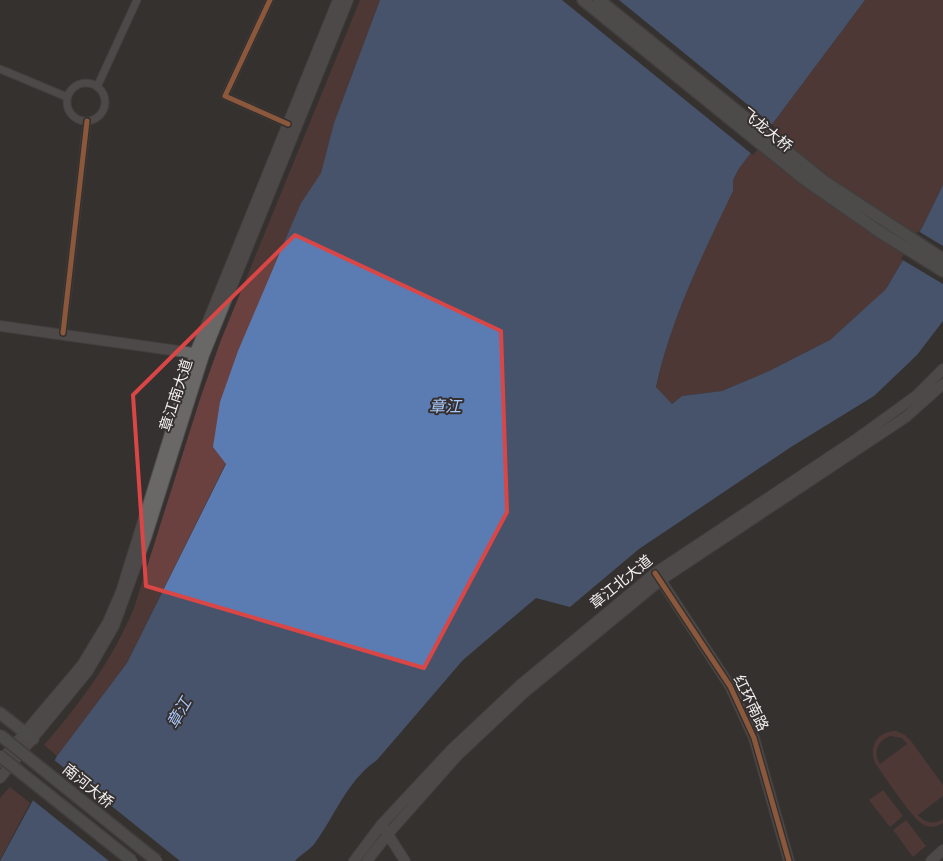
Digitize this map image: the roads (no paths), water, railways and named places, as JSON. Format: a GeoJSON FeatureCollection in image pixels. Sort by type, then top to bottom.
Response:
{"type":"FeatureCollection","features":[{"type":"Feature","properties":{"kind":"main road","name":"章江南大道"},"geometry":{"type":"LineString","coordinates":[[0,762],[29,736],[88,671],[114,626],[146,538],[199,354],[338,0]]}},
{"type":"Feature","properties":{"kind":"main road","name":"章江南大道"},"geometry":{"type":"LineString","coordinates":[[199,354],[348,0]]}},
{"type":"Feature","properties":{"kind":"main road","name":"飞龙大桥"},"geometry":{"type":"LineString","coordinates":[[583,0],[804,179],[880,232],[943,271]]}},
{"type":"Feature","properties":{"kind":"main road","name":"飞龙大桥"},"geometry":{"type":"LineString","coordinates":[[599,0],[824,181],[943,259]]}},
{"type":"Feature","properties":{"kind":"main road"},"geometry":{"type":"LineString","coordinates":[[0,326],[63,333],[199,354]]}},
{"type":"Feature","properties":{"kind":"main road","name":"章江北大道"},"geometry":{"type":"LineString","coordinates":[[354,861],[384,829],[451,750],[520,685],[658,576],[917,395],[943,369]]}},
{"type":"Feature","properties":{"kind":"main road","name":"章江北大道"},"geometry":{"type":"LineString","coordinates":[[658,576],[891,428],[920,406],[943,384]]}},
{"type":"Feature","properties":{"kind":"main road","name":"红环南路"},"geometry":{"type":"LineString","coordinates":[[658,576],[730,686],[754,738],[789,861]]}},
{"type":"Feature","properties":{"kind":"main road"},"geometry":{"type":"LineString","coordinates":[[0,713],[29,736]]}},
{"type":"Feature","properties":{"kind":"main road","name":"南河大桥"},"geometry":{"type":"LineString","coordinates":[[0,735],[156,861]]}},
{"type":"Feature","properties":{"kind":"main road","name":"章江南大道"},"geometry":{"type":"LineString","coordinates":[[0,778],[29,736]]}},
{"type":"Feature","properties":{"kind":"main road","name":"南河大桥"},"geometry":{"type":"LineString","coordinates":[[0,756],[132,861]]}},
{"type":"Feature","properties":{"kind":"main road"},"geometry":{"type":"LineString","coordinates":[[384,829],[405,861]]}},
{"type":"Feature","properties":{"kind":"main road","name":"章江北大道"},"geometry":{"type":"LineString","coordinates":[[367,861],[384,829]]}},
{"type":"Feature","properties":{"kind":"main road"},"geometry":{"type":"LineString","coordinates":[[931,861],[943,850]]}},
{"type":"Feature","properties":{"kind":"street"},"geometry":{"type":"LineString","coordinates":[[97,87],[137,0]]}},
{"type":"Feature","properties":{"kind":"street"},"geometry":{"type":"LineString","coordinates":[[270,0],[225,96],[288,124]]}},
{"type":"Feature","properties":{"kind":"street"},"geometry":{"type":"LineString","coordinates":[[0,68],[68,97]]}},
{"type":"Feature","properties":{"kind":"street"},"geometry":{"type":"LineString","coordinates":[[88,83],[97,87],[105,100],[103,110],[96,118],[87,121],[78,119],[70,113],[67,104],[71,90],[78,84],[88,83]]}},
{"type":"Feature","properties":{"kind":"street"},"geometry":{"type":"LineString","coordinates":[[63,333],[87,121]]}},
{"type":"Feature","properties":{"kind":"water","name":"章江"},"geometry":{"type":"Polygon","coordinates":[[[380,0],[865,0],[738,170],[733,180],[733,191],[679,311],[662,361],[656,387],[672,404],[682,396],[722,391],[769,371],[830,340],[886,289],[923,226],[943,185],[943,321],[917,355],[874,396],[791,447],[639,549],[570,607],[536,598],[463,660],[377,760],[358,778],[315,843],[295,861],[0,861],[57,756],[127,663],[226,464],[213,447],[220,402],[238,351],[301,203],[321,173],[334,123],[380,0]]]}}]}
